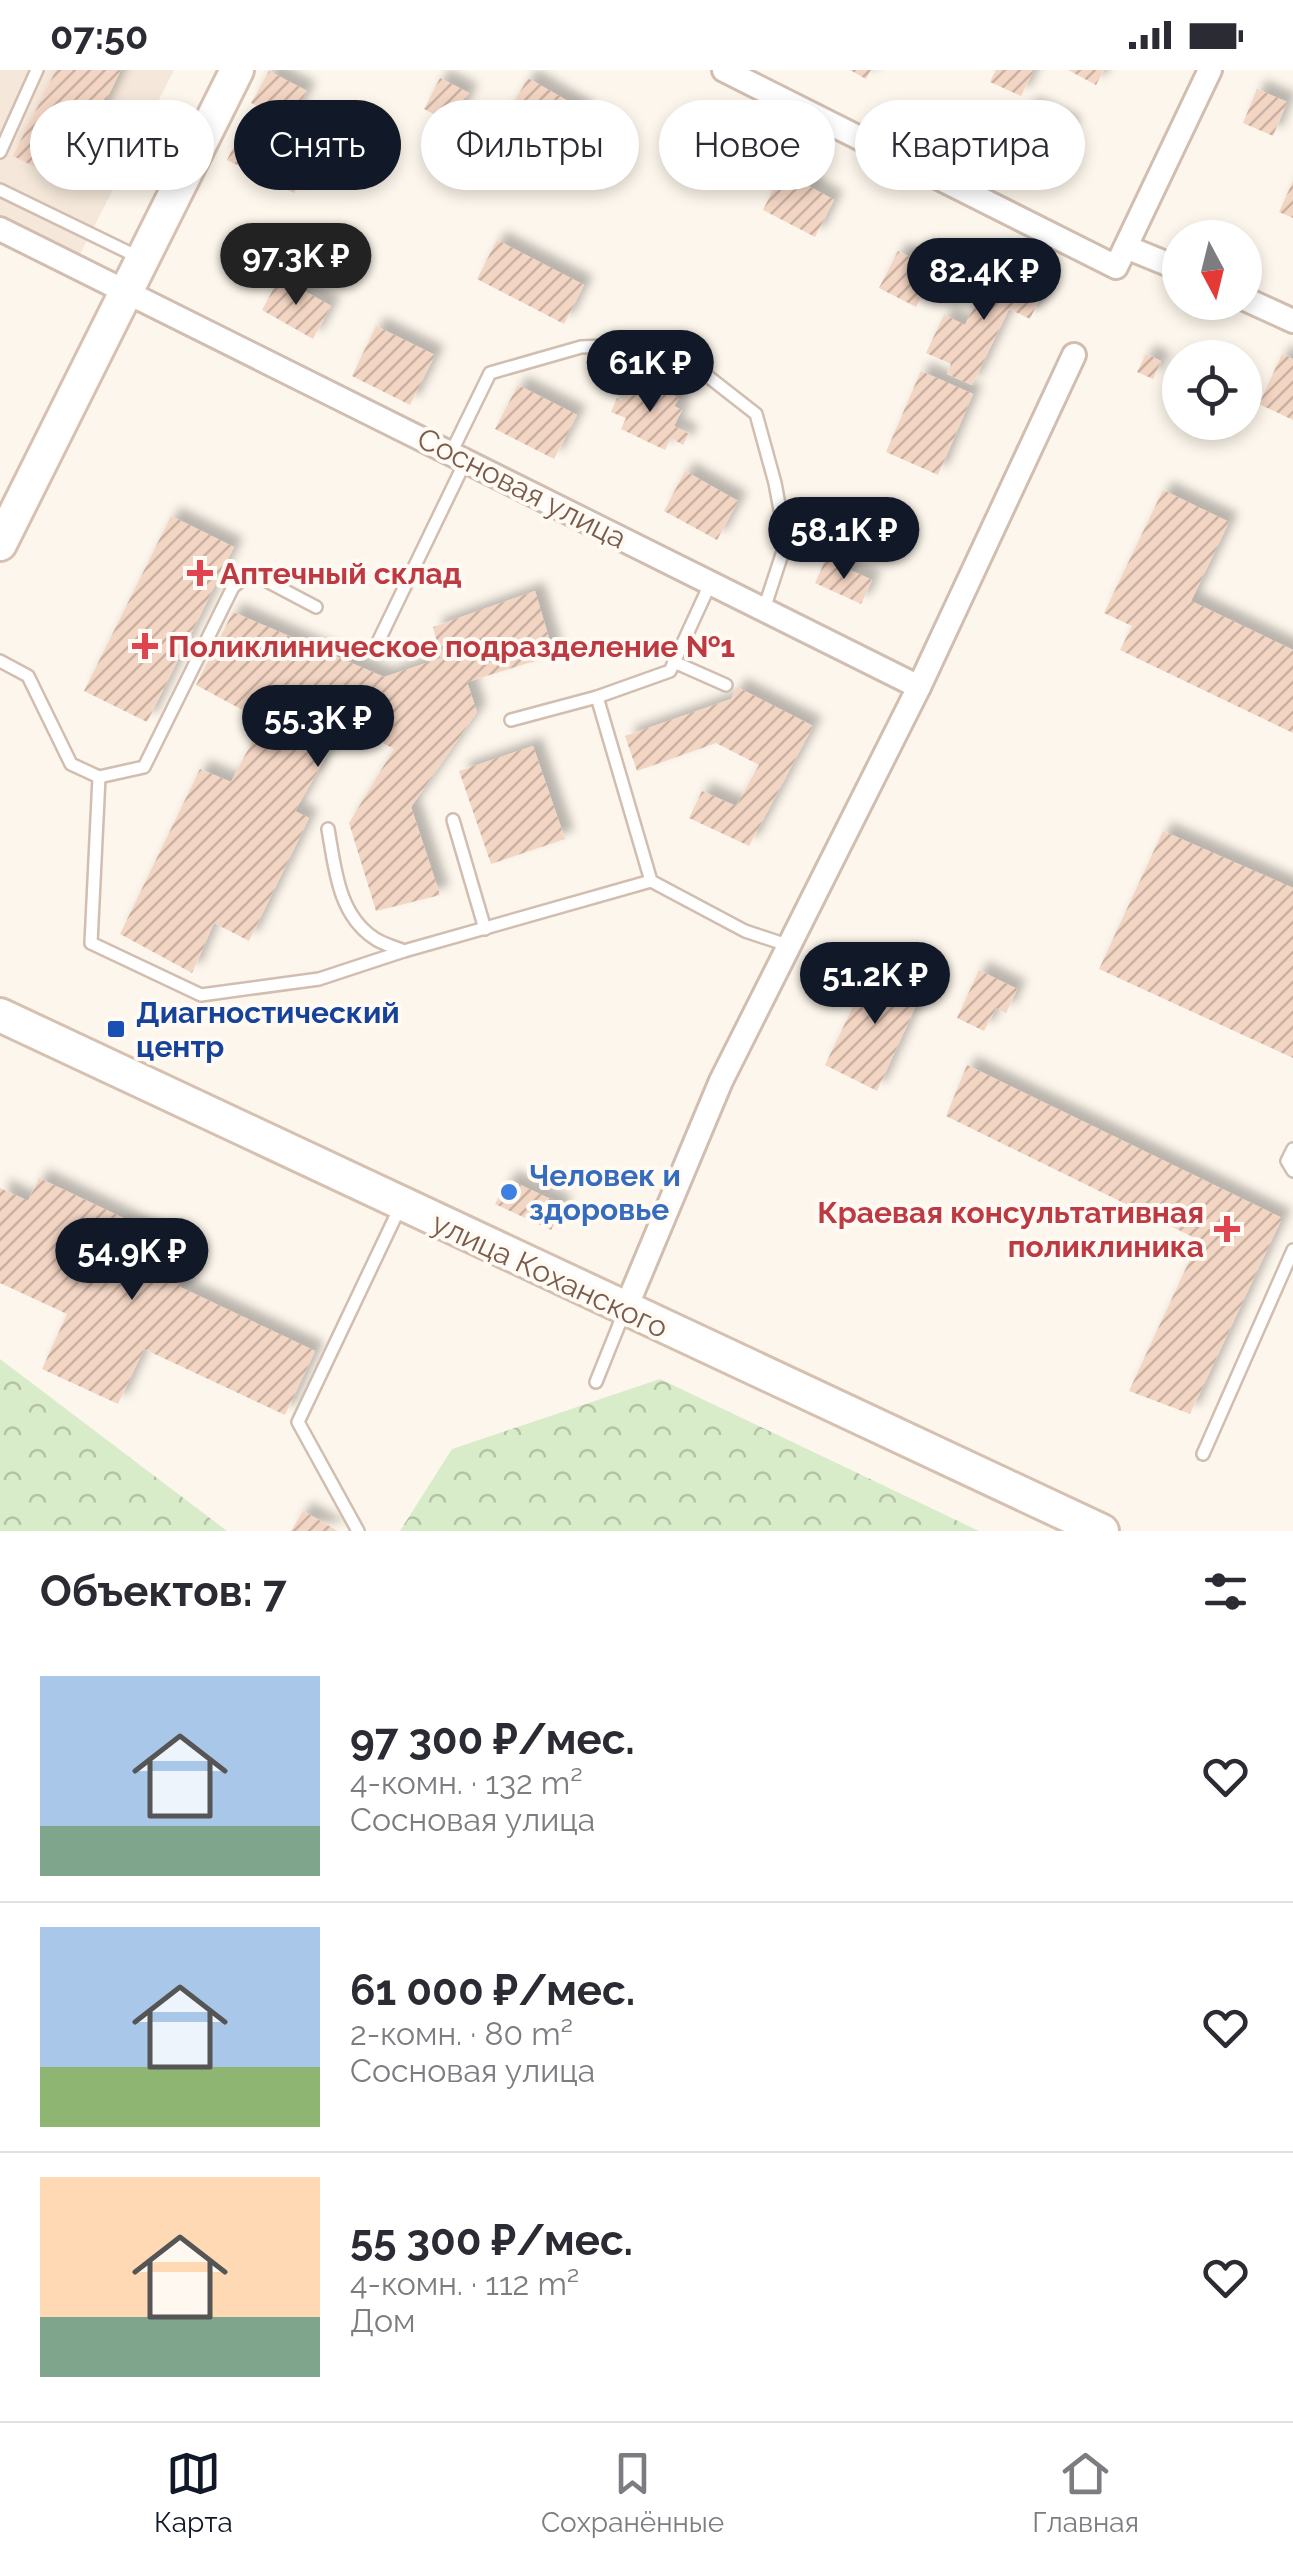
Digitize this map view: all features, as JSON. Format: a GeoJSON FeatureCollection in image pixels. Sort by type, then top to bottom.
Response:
{"type":"FeatureCollection","features":[{"type":"Feature","properties":{"kind":"street"},"geometry":{"type":"LineString","coordinates":[[0,544],[236,70]]}},
{"type":"Feature","properties":{"kind":"street"},"geometry":{"type":"LineString","coordinates":[[724,70],[1121,257],[1162,265]]}},
{"type":"Feature","properties":{"kind":"street"},"geometry":{"type":"LineString","coordinates":[[1121,257],[1210,70]]}},
{"type":"Feature","properties":{"kind":"street","name":"Сосновая улица"},"geometry":{"type":"LineString","coordinates":[[0,230],[919,687]]}},
{"type":"Feature","properties":{"kind":"street"},"geometry":{"type":"LineString","coordinates":[[1262,307],[1293,321]]}},
{"type":"Feature","properties":{"kind":"street"},"geometry":{"type":"LineString","coordinates":[[625,1310],[721,1081],[919,687],[1074,356]]}},
{"type":"Feature","properties":{"kind":"street","name":"улица Коханского"},"geometry":{"type":"LineString","coordinates":[[0,1015],[1102,1531]]}},
{"type":"Feature","properties":{"kind":"lane"},"geometry":{"type":"LineString","coordinates":[[0,152],[36,70]]}},
{"type":"Feature","properties":{"kind":"lane"},"geometry":{"type":"LineString","coordinates":[[0,190],[142,259]]}},
{"type":"Feature","properties":{"kind":"lane"},"geometry":{"type":"LineString","coordinates":[[380,640],[490,373],[581,347],[648,344],[710,378],[756,414],[786,542],[764,609]]}},
{"type":"Feature","properties":{"kind":"lane"},"geometry":{"type":"LineString","coordinates":[[0,660],[28,676],[71,764],[99,777],[144,767],[233,587],[245,577],[262,578],[316,607]]}},
{"type":"Feature","properties":{"kind":"lane"},"geometry":{"type":"LineString","coordinates":[[510,720],[597,697],[670,671],[710,582]]}},
{"type":"Feature","properties":{"kind":"lane"},"geometry":{"type":"LineString","coordinates":[[674,662],[726,685]]}},
{"type":"Feature","properties":{"kind":"lane"},"geometry":{"type":"LineString","coordinates":[[597,697],[651,881]]}},
{"type":"Feature","properties":{"kind":"lane"},"geometry":{"type":"LineString","coordinates":[[99,777],[91,943],[202,995],[319,980],[404,951],[651,881],[746,931],[787,945]]}},
{"type":"Feature","properties":{"kind":"lane"},"geometry":{"type":"LineString","coordinates":[[452,820],[485,928]]}},
{"type":"Feature","properties":{"kind":"lane"},"geometry":{"type":"LineString","coordinates":[[328,829],[337,881],[347,910],[373,938],[404,951]]}},
{"type":"Feature","properties":{"kind":"lane"},"geometry":{"type":"LineString","coordinates":[[1293,1149],[1287,1161],[1293,1171]]}},
{"type":"Feature","properties":{"kind":"lane"},"geometry":{"type":"LineString","coordinates":[[358,1531],[298,1422],[400,1205]]}},
{"type":"Feature","properties":{"kind":"lane"},"geometry":{"type":"LineString","coordinates":[[1204,1454],[1293,1250]]}},
{"type":"Feature","properties":{"kind":"lane"},"geometry":{"type":"LineString","coordinates":[[596,1382],[625,1310]]}},
{"type":"Feature","properties":{"kind":"shaded area"},"geometry":{"type":"Polygon","coordinates":[[[0,70],[174,70],[159,100],[30,100],[30,190],[113,190],[75,264],[0,226],[0,70]]]}},
{"type":"Feature","properties":{"kind":"green space"},"geometry":{"type":"Polygon","coordinates":[[[0,1359],[227,1531],[0,1531],[0,1359]]]}},
{"type":"Feature","properties":{"kind":"green space"},"geometry":{"type":"Polygon","coordinates":[[[660,1379],[979,1531],[400,1531],[452,1449],[660,1379]]]}},
{"type":"Feature","properties":{"kind":"building"},"geometry":{"type":"Polygon","coordinates":[[[56,70],[121,70],[106,100],[41,100],[56,70]]]}},
{"type":"Feature","properties":{"kind":"building"},"geometry":{"type":"Polygon","coordinates":[[[850,70],[871,70],[866,79],[850,70]]]}},
{"type":"Feature","properties":{"kind":"building"},"geometry":{"type":"Polygon","coordinates":[[[996,70],[1034,70],[1021,96],[990,82],[996,70]]]}},
{"type":"Feature","properties":{"kind":"building"},"geometry":{"type":"Polygon","coordinates":[[[1068,70],[1104,70],[1096,85],[1068,70]]]}},
{"type":"Feature","properties":{"kind":"building"},"geometry":{"type":"Polygon","coordinates":[[[269,71],[307,91],[302,100],[253,100],[269,71]]]}},
{"type":"Feature","properties":{"kind":"building"},"geometry":{"type":"Polygon","coordinates":[[[440,78],[469,93],[465,100],[429,100],[440,78]]]}},
{"type":"Feature","properties":{"kind":"building"},"geometry":{"type":"Polygon","coordinates":[[[528,78],[566,100],[515,100],[528,78]]]}},
{"type":"Feature","properties":{"kind":"building"},"geometry":{"type":"Polygon","coordinates":[[[1257,89],[1287,102],[1273,136],[1243,123],[1257,89]]]}},
{"type":"Feature","properties":{"kind":"building"},"geometry":{"type":"Polygon","coordinates":[[[30,122],[30,164],[13,156],[30,122]]]}},
{"type":"Feature","properties":{"kind":"building"},"geometry":{"type":"Polygon","coordinates":[[[1293,181],[1293,218],[1279,212],[1293,181]]]}},
{"type":"Feature","properties":{"kind":"building"},"geometry":{"type":"Polygon","coordinates":[[[773,190],[816,190],[834,200],[815,237],[763,210],[773,190]]]}},
{"type":"Feature","properties":{"kind":"building"},"geometry":{"type":"Polygon","coordinates":[[[497,240],[584,285],[564,324],[477,279],[497,240]]]}},
{"type":"Feature","properties":{"kind":"building"},"geometry":{"type":"Polygon","coordinates":[[[898,251],[935,270],[916,307],[879,288],[898,251]]]}},
{"type":"Feature","properties":{"kind":"building"},"geometry":{"type":"Polygon","coordinates":[[[995,263],[1045,287],[1030,319],[1009,309],[972,385],[947,374],[951,364],[926,353],[944,315],[965,325],[995,263]]]}},
{"type":"Feature","properties":{"kind":"building"},"geometry":{"type":"Polygon","coordinates":[[[280,277],[331,306],[313,339],[262,310],[280,277]]]}},
{"type":"Feature","properties":{"kind":"building"},"geometry":{"type":"Polygon","coordinates":[[[376,326],[435,355],[410,405],[352,376],[376,326]]]}},
{"type":"Feature","properties":{"kind":"building"},"geometry":{"type":"Polygon","coordinates":[[[1146,354],[1161,361],[1153,379],[1137,372],[1146,354]]]}},
{"type":"Feature","properties":{"kind":"building"},"geometry":{"type":"Polygon","coordinates":[[[1282,354],[1293,359],[1293,420],[1262,405],[1282,354]]]}},
{"type":"Feature","properties":{"kind":"building"},"geometry":{"type":"Polygon","coordinates":[[[921,371],[973,394],[938,475],[886,452],[921,371]]]}},
{"type":"Feature","properties":{"kind":"building"},"geometry":{"type":"Polygon","coordinates":[[[632,381],[642,386],[644,381],[679,398],[674,406],[682,410],[674,426],[689,434],[683,445],[671,438],[665,450],[621,429],[626,418],[611,412],[632,381]]]}},
{"type":"Feature","properties":{"kind":"building"},"geometry":{"type":"Polygon","coordinates":[[[518,385],[577,415],[554,459],[495,429],[518,385]]]}},
{"type":"Feature","properties":{"kind":"building"},"geometry":{"type":"Polygon","coordinates":[[[685,471],[738,501],[717,540],[664,511],[685,471]]]}},
{"type":"Feature","properties":{"kind":"building"},"geometry":{"type":"Polygon","coordinates":[[[1163,490],[1229,522],[1191,601],[1293,650],[1293,733],[1120,650],[1132,626],[1104,613],[1163,490]]]}},
{"type":"Feature","properties":{"kind":"building","name":"Поликлиническое подразделение №1"},"geometry":{"type":"Polygon","coordinates":[[[171,516],[234,547],[147,722],[84,691],[171,516]]]}},
{"type":"Feature","properties":{"kind":"building"},"geometry":{"type":"Polygon","coordinates":[[[826,559],[872,580],[861,604],[815,583],[826,559]]]}},
{"type":"Feature","properties":{"kind":"building"},"geometry":{"type":"Polygon","coordinates":[[[535,591],[554,655],[467,682],[477,712],[411,807],[440,895],[376,911],[349,823],[394,749],[345,723],[295,811],[309,818],[249,941],[214,923],[192,973],[120,934],[200,769],[231,782],[263,721],[196,685],[233,612],[384,677],[441,658],[433,627],[535,591]]]}},
{"type":"Feature","properties":{"kind":"building"},"geometry":{"type":"Polygon","coordinates":[[[737,687],[813,726],[749,846],[689,818],[702,791],[736,806],[759,765],[716,743],[637,771],[625,736],[731,699],[737,687]]]}},
{"type":"Feature","properties":{"kind":"building"},"geometry":{"type":"Polygon","coordinates":[[[533,746],[565,839],[491,864],[459,771],[533,746]]]}},
{"type":"Feature","properties":{"kind":"building"},"geometry":{"type":"Polygon","coordinates":[[[1163,831],[1293,888],[1293,1058],[1099,969],[1163,831]]]}},
{"type":"Feature","properties":{"kind":"building"},"geometry":{"type":"Polygon","coordinates":[[[874,963],[924,988],[877,1091],[825,1065],[874,963]]]}},
{"type":"Feature","properties":{"kind":"building"},"geometry":{"type":"Polygon","coordinates":[[[979,970],[1017,989],[1006,1013],[996,1008],[984,1031],[957,1018],[979,970]]]}},
{"type":"Feature","properties":{"kind":"building","name":"Краевая консультативная поликлиника"},"geometry":{"type":"Polygon","coordinates":[[[967,1065],[1282,1218],[1190,1414],[1129,1391],[1199,1240],[946,1116],[967,1065]]]}},
{"type":"Feature","properties":{"kind":"building"},"geometry":{"type":"Polygon","coordinates":[[[39,1178],[197,1253],[180,1287],[315,1351],[285,1415],[144,1349],[118,1404],[42,1369],[67,1314],[0,1283],[0,1188],[28,1201],[39,1178]]]}},
{"type":"Feature","properties":{"kind":"building"},"geometry":{"type":"Polygon","coordinates":[[[508,1179],[563,1205],[551,1230],[495,1204],[508,1179]]]}},
{"type":"Feature","properties":{"kind":"building"},"geometry":{"type":"Polygon","coordinates":[[[303,1511],[338,1531],[291,1531],[303,1511]]]}},
{"type":"Feature","properties":{"kind":"place","name":"Аптечный склад"},"geometry":{"type":"Point","coordinates":[200,573]}},
{"type":"Feature","properties":{"kind":"place","name":"Поликлиническое подразделение №1"},"geometry":{"type":"Point","coordinates":[145,646]}},
{"type":"Feature","properties":{"kind":"place","name":"Диагностический центр"},"geometry":{"type":"Point","coordinates":[116,1029]}},
{"type":"Feature","properties":{"kind":"place","name":"Человек и здоровье"},"geometry":{"type":"Point","coordinates":[509,1192]}},
{"type":"Feature","properties":{"kind":"place","name":"Краевая консультативная поликлиника"},"geometry":{"type":"Point","coordinates":[1227,1229]}}]}
